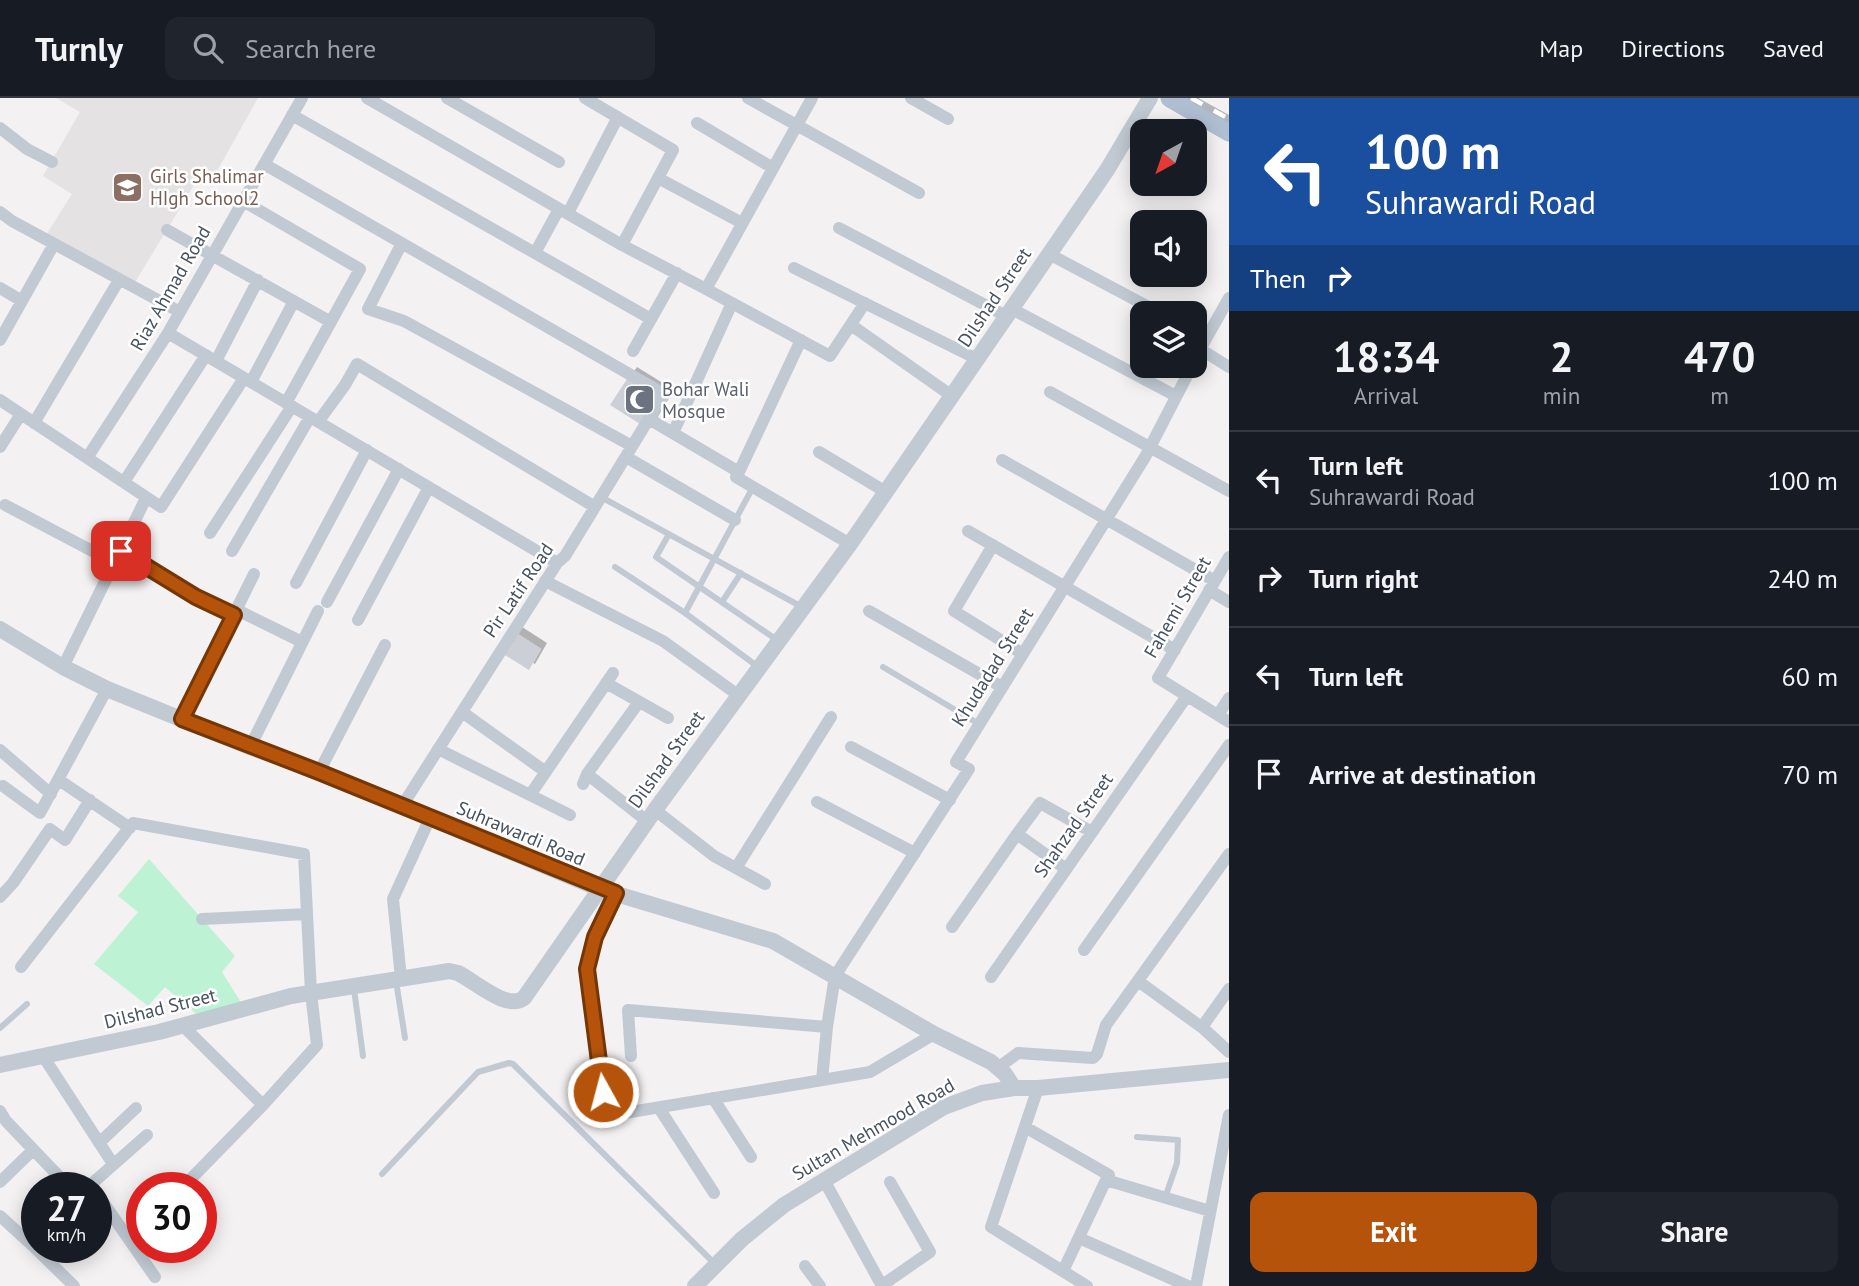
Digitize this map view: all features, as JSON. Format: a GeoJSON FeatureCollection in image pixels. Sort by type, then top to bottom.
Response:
{"type":"FeatureCollection","features":[{"type":"Feature","properties":{"kind":"main road"},"geometry":{"type":"LineString","coordinates":[[1170,98],[1229,132]]}},
{"type":"Feature","properties":{"kind":"street","name":"Riaz Ahmad Road"},"geometry":{"type":"LineString","coordinates":[[87,458],[168,333],[302,98]]}},
{"type":"Feature","properties":{"kind":"street"},"geometry":{"type":"LineString","coordinates":[[367,98],[622,245],[830,356],[865,303]]}},
{"type":"Feature","properties":{"kind":"street"},"geometry":{"type":"LineString","coordinates":[[447,98],[559,162]]}},
{"type":"Feature","properties":{"kind":"street"},"geometry":{"type":"LineString","coordinates":[[585,98],[673,150],[622,245]]}},
{"type":"Feature","properties":{"kind":"street"},"geometry":{"type":"LineString","coordinates":[[748,98],[919,193]]}},
{"type":"Feature","properties":{"kind":"street"},"geometry":{"type":"LineString","coordinates":[[706,289],[812,98]]}},
{"type":"Feature","properties":{"kind":"street"},"geometry":{"type":"LineString","coordinates":[[911,98],[948,119]]}},
{"type":"Feature","properties":{"kind":"street","name":"Dilshad Street"},"geometry":{"type":"LineString","coordinates":[[0,1065],[183,1026],[291,996],[449,971],[468,978],[506,1002],[520,1001],[608,891],[651,816],[850,544],[1107,170],[1150,98]]}},
{"type":"Feature","properties":{"kind":"street"},"geometry":{"type":"LineString","coordinates":[[292,115],[651,319]]}},
{"type":"Feature","properties":{"kind":"street"},"geometry":{"type":"LineString","coordinates":[[535,253],[564,211],[618,117]]}},
{"type":"Feature","properties":{"kind":"street"},"geometry":{"type":"LineString","coordinates":[[697,123],[773,168]]}},
{"type":"Feature","properties":{"kind":"street"},"geometry":{"type":"LineString","coordinates":[[0,128],[27,149],[52,162]]}},
{"type":"Feature","properties":{"kind":"street"},"geometry":{"type":"LineString","coordinates":[[264,164],[402,243],[368,309],[404,321],[629,451],[735,520]]}},
{"type":"Feature","properties":{"kind":"street"},"geometry":{"type":"LineString","coordinates":[[658,178],[742,223]]}},
{"type":"Feature","properties":{"kind":"street"},"geometry":{"type":"LineString","coordinates":[[210,533],[289,404],[360,269],[243,201]]}},
{"type":"Feature","properties":{"kind":"street"},"geometry":{"type":"LineString","coordinates":[[0,212],[180,312]]}},
{"type":"Feature","properties":{"kind":"street"},"geometry":{"type":"LineString","coordinates":[[839,228],[1176,396]]}},
{"type":"Feature","properties":{"kind":"street"},"geometry":{"type":"LineString","coordinates":[[167,230],[331,322]]}},
{"type":"Feature","properties":{"kind":"street","name":"Pir Latif Road"},"geometry":{"type":"LineString","coordinates":[[402,243],[664,394],[565,556],[545,581],[402,806]]}},
{"type":"Feature","properties":{"kind":"street"},"geometry":{"type":"LineString","coordinates":[[0,340],[54,244]]}},
{"type":"Feature","properties":{"kind":"street"},"geometry":{"type":"LineString","coordinates":[[1049,254],[1137,301]]}},
{"type":"Feature","properties":{"kind":"street"},"geometry":{"type":"LineString","coordinates":[[794,268],[977,359]]}},
{"type":"Feature","properties":{"kind":"street"},"geometry":{"type":"LineString","coordinates":[[633,351],[677,273]]}},
{"type":"Feature","properties":{"kind":"street"},"geometry":{"type":"LineString","coordinates":[[34,423],[119,280]]}},
{"type":"Feature","properties":{"kind":"street"},"geometry":{"type":"LineString","coordinates":[[124,482],[211,358],[258,281]]}},
{"type":"Feature","properties":{"kind":"street"},"geometry":{"type":"LineString","coordinates":[[0,288],[22,301]]}},
{"type":"Feature","properties":{"kind":"street"},"geometry":{"type":"LineString","coordinates":[[1207,332],[1229,298]]}},
{"type":"Feature","properties":{"kind":"street"},"geometry":{"type":"LineString","coordinates":[[0,400],[161,507],[248,380],[294,301]]}},
{"type":"Feature","properties":{"kind":"street"},"geometry":{"type":"LineString","coordinates":[[673,433],[732,303]]}},
{"type":"Feature","properties":{"kind":"street"},"geometry":{"type":"LineString","coordinates":[[851,325],[952,396]]}},
{"type":"Feature","properties":{"kind":"street"},"geometry":{"type":"LineString","coordinates":[[168,333],[557,563]]}},
{"type":"Feature","properties":{"kind":"street"},"geometry":{"type":"LineString","coordinates":[[801,340],[736,477],[850,544]]}},
{"type":"Feature","properties":{"kind":"street"},"geometry":{"type":"LineString","coordinates":[[1207,350],[1229,367]]}},
{"type":"Feature","properties":{"kind":"street"},"geometry":{"type":"LineString","coordinates":[[232,551],[314,419],[345,385],[357,364],[598,502]]}},
{"type":"Feature","properties":{"kind":"street","name":"Khudadad Street"},"geometry":{"type":"LineString","coordinates":[[835,976],[970,769],[956,762],[1107,519],[1150,447],[1186,378]]}},
{"type":"Feature","properties":{"kind":"street"},"geometry":{"type":"LineString","coordinates":[[1051,392],[1229,491]]}},
{"type":"Feature","properties":{"kind":"street"},"geometry":{"type":"LineString","coordinates":[[0,447],[21,414]]}},
{"type":"Feature","properties":{"kind":"street"},"geometry":{"type":"LineString","coordinates":[[649,419],[739,472]]}},
{"type":"Feature","properties":{"kind":"street"},"geometry":{"type":"LineString","coordinates":[[296,583],[367,450]]}},
{"type":"Feature","properties":{"kind":"street"},"geometry":{"type":"LineString","coordinates":[[819,452],[886,492]]}},
{"type":"Feature","properties":{"kind":"street"},"geometry":{"type":"LineString","coordinates":[[1002,460],[1107,519],[1212,586],[1229,602]]}},
{"type":"Feature","properties":{"kind":"street"},"geometry":{"type":"LineString","coordinates":[[250,747],[302,642],[399,469]]}},
{"type":"Feature","properties":{"kind":"street"},"geometry":{"type":"LineString","coordinates":[[358,620],[429,487]]}},
{"type":"Feature","properties":{"kind":"street"},"geometry":{"type":"LineString","coordinates":[[63,667],[146,498]]}},
{"type":"Feature","properties":{"kind":"street"},"geometry":{"type":"LineString","coordinates":[[5,505],[118,557],[196,597],[302,642]]}},
{"type":"Feature","properties":{"kind":"street"},"geometry":{"type":"LineString","coordinates":[[968,531],[1175,650]]}},
{"type":"Feature","properties":{"kind":"street"},"geometry":{"type":"LineString","coordinates":[[993,545],[954,611],[1023,654]]}},
{"type":"Feature","properties":{"kind":"street","name":"Fahemi Street"},"geometry":{"type":"LineString","coordinates":[[1224,719],[1158,678],[1229,557]]}},
{"type":"Feature","properties":{"kind":"street"},"geometry":{"type":"LineString","coordinates":[[182,719],[254,575]]}},
{"type":"Feature","properties":{"kind":"street"},"geometry":{"type":"LineString","coordinates":[[545,581],[663,641],[738,695]]}},
{"type":"Feature","properties":{"kind":"street"},"geometry":{"type":"LineString","coordinates":[[869,611],[1002,687]]}},
{"type":"Feature","properties":{"kind":"street","name":"Suhrawardi Road"},"geometry":{"type":"LineString","coordinates":[[0,629],[63,667],[107,689],[250,747],[319,772],[608,891],[773,941],[934,1034],[999,1067],[1014,1088]]}},
{"type":"Feature","properties":{"kind":"street"},"geometry":{"type":"LineString","coordinates":[[319,772],[385,645]]}},
{"type":"Feature","properties":{"kind":"street"},"geometry":{"type":"LineString","coordinates":[[530,795],[610,678],[639,702],[668,718]]}},
{"type":"Feature","properties":{"kind":"street"},"geometry":{"type":"LineString","coordinates":[[3,786],[40,813],[107,689]]}},
{"type":"Feature","properties":{"kind":"street","name":"Shahzad Street"},"geometry":{"type":"LineString","coordinates":[[991,977],[1187,696]]}},
{"type":"Feature","properties":{"kind":"street"},"geometry":{"type":"LineString","coordinates":[[1224,719],[1229,698]]}},
{"type":"Feature","properties":{"kind":"street"},"geometry":{"type":"LineString","coordinates":[[639,702],[585,779],[765,884]]}},
{"type":"Feature","properties":{"kind":"street"},"geometry":{"type":"LineString","coordinates":[[462,712],[546,772]]}},
{"type":"Feature","properties":{"kind":"street"},"geometry":{"type":"LineString","coordinates":[[736,868],[831,717]]}},
{"type":"Feature","properties":{"kind":"street"},"geometry":{"type":"LineString","coordinates":[[1084,950],[1229,745]]}},
{"type":"Feature","properties":{"kind":"street"},"geometry":{"type":"LineString","coordinates":[[851,747],[950,800]]}},
{"type":"Feature","properties":{"kind":"street"},"geometry":{"type":"LineString","coordinates":[[438,749],[570,815]]}},
{"type":"Feature","properties":{"kind":"street"},"geometry":{"type":"LineString","coordinates":[[0,750],[51,794]]}},
{"type":"Feature","properties":{"kind":"street"},"geometry":{"type":"LineString","coordinates":[[59,780],[130,828]]}},
{"type":"Feature","properties":{"kind":"street"},"geometry":{"type":"LineString","coordinates":[[0,897],[50,830],[65,840],[90,800]]}},
{"type":"Feature","properties":{"kind":"street"},"geometry":{"type":"LineString","coordinates":[[817,802],[915,853]]}},
{"type":"Feature","properties":{"kind":"street"},"geometry":{"type":"LineString","coordinates":[[952,927],[1040,803],[1092,832]]}},
{"type":"Feature","properties":{"kind":"street"},"geometry":{"type":"LineString","coordinates":[[399,979],[393,899],[430,818]]}},
{"type":"Feature","properties":{"kind":"street"},"geometry":{"type":"LineString","coordinates":[[21,967],[133,823],[304,854],[311,993],[317,1045],[198,1172]]}},
{"type":"Feature","properties":{"kind":"street"},"geometry":{"type":"LineString","coordinates":[[1017,834],[1066,869]]}},
{"type":"Feature","properties":{"kind":"street"},"geometry":{"type":"LineString","coordinates":[[999,1067],[1018,1053],[1093,1058],[1097,1054],[1106,1025],[1229,854]]}},
{"type":"Feature","properties":{"kind":"street"},"geometry":{"type":"LineString","coordinates":[[608,891],[587,969],[600,1117],[870,1072],[934,1034]]}},
{"type":"Feature","properties":{"kind":"street"},"geometry":{"type":"LineString","coordinates":[[202,919],[307,914]]}},
{"type":"Feature","properties":{"kind":"street"},"geometry":{"type":"LineString","coordinates":[[822,1080],[835,976]]}},
{"type":"Feature","properties":{"kind":"street"},"geometry":{"type":"LineString","coordinates":[[1138,981],[1202,1027],[1229,1052]]}},
{"type":"Feature","properties":{"kind":"street"},"geometry":{"type":"LineString","coordinates":[[1202,1027],[1229,989]]}},
{"type":"Feature","properties":{"kind":"street"},"geometry":{"type":"LineString","coordinates":[[631,1056],[628,1010],[827,1027]]}},
{"type":"Feature","properties":{"kind":"street"},"geometry":{"type":"LineString","coordinates":[[183,1026],[263,1105]]}},
{"type":"Feature","properties":{"kind":"street"},"geometry":{"type":"LineString","coordinates":[[43,1056],[114,1164]]}},
{"type":"Feature","properties":{"kind":"street","name":"Sultan Mehmood Road"},"geometry":{"type":"LineString","coordinates":[[695,1286],[742,1239],[784,1205],[958,1100],[1014,1088],[1229,1070]]}},
{"type":"Feature","properties":{"kind":"street"},"geometry":{"type":"LineString","coordinates":[[1038,1088],[991,1227],[1087,1286]]}},
{"type":"Feature","properties":{"kind":"street"},"geometry":{"type":"LineString","coordinates":[[713,1098],[751,1157]]}},
{"type":"Feature","properties":{"kind":"street"},"geometry":{"type":"LineString","coordinates":[[99,1143],[136,1108]]}},
{"type":"Feature","properties":{"kind":"street"},"geometry":{"type":"LineString","coordinates":[[659,1108],[714,1193]]}},
{"type":"Feature","properties":{"kind":"street"},"geometry":{"type":"LineString","coordinates":[[0,1111],[6,1121],[54,1172]]}},
{"type":"Feature","properties":{"kind":"street"},"geometry":{"type":"LineString","coordinates":[[1196,1286],[1229,1115]]}},
{"type":"Feature","properties":{"kind":"street"},"geometry":{"type":"LineString","coordinates":[[1025,1127],[1109,1175],[1063,1271]]}},
{"type":"Feature","properties":{"kind":"street"},"geometry":{"type":"LineString","coordinates":[[107,1172],[147,1135]]}},
{"type":"Feature","properties":{"kind":"street"},"geometry":{"type":"LineString","coordinates":[[0,1182],[33,1150]]}},
{"type":"Feature","properties":{"kind":"street"},"geometry":{"type":"LineString","coordinates":[[824,1180],[881,1286],[930,1252],[890,1182]]}},
{"type":"Feature","properties":{"kind":"street"},"geometry":{"type":"LineString","coordinates":[[1107,1180],[1210,1211]]}},
{"type":"Feature","properties":{"kind":"street"},"geometry":{"type":"LineString","coordinates":[[0,1216],[21,1233]]}},
{"type":"Feature","properties":{"kind":"street"},"geometry":{"type":"LineString","coordinates":[[112,1216],[126,1235]]}},
{"type":"Feature","properties":{"kind":"street"},"geometry":{"type":"LineString","coordinates":[[1079,1238],[1188,1286]]}},
{"type":"Feature","properties":{"kind":"street"},"geometry":{"type":"LineString","coordinates":[[53,1263],[74,1286]]}},
{"type":"Feature","properties":{"kind":"street"},"geometry":{"type":"LineString","coordinates":[[145,1263],[155,1277]]}},
{"type":"Feature","properties":{"kind":"street"},"geometry":{"type":"LineString","coordinates":[[805,1266],[820,1286]]}},
{"type":"Feature","properties":{"kind":"lane"},"geometry":{"type":"LineString","coordinates":[[685,613],[753,487]]}},
{"type":"Feature","properties":{"kind":"lane"},"geometry":{"type":"LineString","coordinates":[[598,502],[669,534],[803,608]]}},
{"type":"Feature","properties":{"kind":"lane"},"geometry":{"type":"LineString","coordinates":[[669,534],[656,556],[778,641]]}},
{"type":"Feature","properties":{"kind":"lane"},"geometry":{"type":"LineString","coordinates":[[615,567],[685,613],[759,667]]}},
{"type":"Feature","properties":{"kind":"lane"},"geometry":{"type":"LineString","coordinates":[[722,602],[741,573]]}},
{"type":"Feature","properties":{"kind":"lane"},"geometry":{"type":"LineString","coordinates":[[883,667],[979,724]]}},
{"type":"Feature","properties":{"kind":"lane"},"geometry":{"type":"LineString","coordinates":[[399,979],[405,1038]]}},
{"type":"Feature","properties":{"kind":"lane"},"geometry":{"type":"LineString","coordinates":[[354,986],[363,1056]]}},
{"type":"Feature","properties":{"kind":"lane"},"geometry":{"type":"LineString","coordinates":[[0,1028],[27,1004]]}},
{"type":"Feature","properties":{"kind":"lane"},"geometry":{"type":"LineString","coordinates":[[382,1174],[478,1072],[513,1064],[716,1265]]}},
{"type":"Feature","properties":{"kind":"lane"},"geometry":{"type":"LineString","coordinates":[[1137,1137],[1178,1140],[1177,1163],[1165,1198]]}},
{"type":"Feature","properties":{"kind":"shaded area","name":"Girls Shalimar HIgh School2"},"geometry":{"type":"Polygon","coordinates":[[[56,98],[258,98],[212,180],[200,175],[134,284],[44,238],[72,194],[43,176],[80,112],[56,98]]]}},
{"type":"Feature","properties":{"kind":"green space"},"geometry":{"type":"Polygon","coordinates":[[[149,859],[235,956],[222,972],[245,1009],[202,1019],[165,987],[148,1006],[94,964],[138,912],[118,896],[149,859]]]}},
{"type":"Feature","properties":{"kind":"building","name":"Bohar Wali Mosque"},"geometry":{"type":"Polygon","coordinates":[[[631,373],[668,396],[648,429],[610,405],[631,373]]]}},
{"type":"Feature","properties":{"kind":"building"},"geometry":{"type":"Polygon","coordinates":[[[513,631],[541,649],[529,670],[500,652],[513,631]]]}},
{"type":"Feature","properties":{"kind":"railway"},"geometry":{"type":"LineString","coordinates":[[1191,98],[1229,119]]}},
{"type":"Feature","properties":{"kind":"place","name":"Girls Shalimar HIgh School2"},"geometry":{"type":"Point","coordinates":[127,187]}},
{"type":"Feature","properties":{"kind":"place","name":"Bohar Wali Mosque"},"geometry":{"type":"Point","coordinates":[639,400]}},
{"type":"Feature","properties":{"kind":"route"},"geometry":{"type":"LineString","coordinates":[[121,551],[196,597],[234,615],[182,719],[319,772],[600,889],[616,893],[595,937],[587,969],[603,1092]]}}]}
